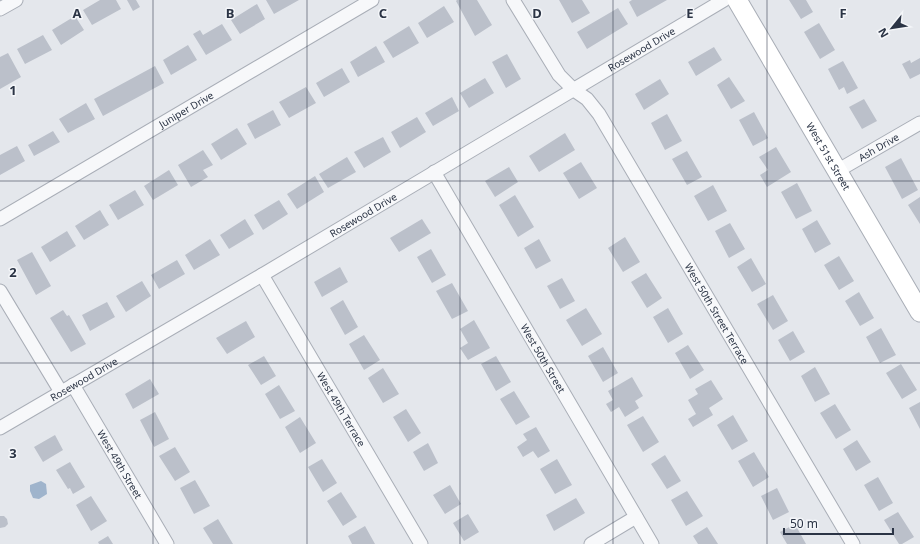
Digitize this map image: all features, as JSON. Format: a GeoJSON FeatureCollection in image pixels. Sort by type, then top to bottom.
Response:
{"type":"FeatureCollection","features":[{"type":"Feature","properties":{"kind":"street"},"geometry":{"type":"LineString","coordinates":[[0,9],[16,0]]}},
{"type":"Feature","properties":{"kind":"street","name":"Juniper Drive"},"geometry":{"type":"LineString","coordinates":[[0,219],[372,0]]}},
{"type":"Feature","properties":{"kind":"street","name":"West 50th Street Terrace"},"geometry":{"type":"LineString","coordinates":[[513,0],[559,75],[574,90],[587,99],[599,114],[853,544]]}},
{"type":"Feature","properties":{"kind":"street","name":"Rosewood Drive"},"geometry":{"type":"LineString","coordinates":[[0,428],[724,0]]}},
{"type":"Feature","properties":{"kind":"street","name":"West 51st Street"},"geometry":{"type":"LineString","coordinates":[[737,0],[920,312]]}},
{"type":"Feature","properties":{"kind":"street","name":"Ash Drive"},"geometry":{"type":"LineString","coordinates":[[837,170],[920,122]]}},
{"type":"Feature","properties":{"kind":"street","name":"West 50th Street"},"geometry":{"type":"LineString","coordinates":[[434,172],[652,544]]}},
{"type":"Feature","properties":{"kind":"street","name":"West 49th Terrace"},"geometry":{"type":"LineString","coordinates":[[262,274],[421,544]]}},
{"type":"Feature","properties":{"kind":"street"},"geometry":{"type":"LineString","coordinates":[[0,291],[61,392]]}},
{"type":"Feature","properties":{"kind":"street","name":"West 49th Street"},"geometry":{"type":"LineString","coordinates":[[73,385],[167,544]]}},
{"type":"Feature","properties":{"kind":"street"},"geometry":{"type":"LineString","coordinates":[[591,544],[636,517]]}},
{"type":"Feature","properties":{"kind":"water"},"geometry":{"type":"Polygon","coordinates":[[[41,481],[46,484],[47,494],[39,499],[33,498],[30,491],[30,485],[41,481]]]}},
{"type":"Feature","properties":{"kind":"building"},"geometry":{"type":"Polygon","coordinates":[[[100,0],[116,0],[121,9],[92,25],[83,10],[100,0]]]}},
{"type":"Feature","properties":{"kind":"building"},"geometry":{"type":"Polygon","coordinates":[[[127,0],[136,0],[140,7],[133,11],[127,0]]]}},
{"type":"Feature","properties":{"kind":"building"},"geometry":{"type":"Polygon","coordinates":[[[266,0],[299,0],[274,14],[266,0]]]}},
{"type":"Feature","properties":{"kind":"building"},"geometry":{"type":"Polygon","coordinates":[[[477,0],[492,25],[475,36],[456,1],[477,0]]]}},
{"type":"Feature","properties":{"kind":"building"},"geometry":{"type":"Polygon","coordinates":[[[559,0],[582,0],[590,13],[572,23],[559,0]]]}},
{"type":"Feature","properties":{"kind":"building"},"geometry":{"type":"Polygon","coordinates":[[[632,0],[667,0],[637,17],[629,2],[632,0]]]}},
{"type":"Feature","properties":{"kind":"building"},"geometry":{"type":"Polygon","coordinates":[[[789,0],[806,0],[813,12],[801,19],[789,0]]]}},
{"type":"Feature","properties":{"kind":"building"},"geometry":{"type":"Polygon","coordinates":[[[257,4],[265,19],[240,34],[231,20],[257,4]]]}},
{"type":"Feature","properties":{"kind":"building"},"geometry":{"type":"Polygon","coordinates":[[[444,6],[454,22],[427,38],[418,23],[444,6]]]}},
{"type":"Feature","properties":{"kind":"building"},"geometry":{"type":"Polygon","coordinates":[[[618,8],[628,24],[587,49],[577,32],[618,8]]]}},
{"type":"Feature","properties":{"kind":"building"},"geometry":{"type":"Polygon","coordinates":[[[75,16],[84,30],[61,45],[52,30],[75,16]]]}},
{"type":"Feature","properties":{"kind":"building"},"geometry":{"type":"Polygon","coordinates":[[[819,23],[835,50],[820,59],[804,32],[819,23]]]}},
{"type":"Feature","properties":{"kind":"building"},"geometry":{"type":"Polygon","coordinates":[[[222,24],[232,40],[206,55],[193,34],[200,30],[203,35],[222,24]]]}},
{"type":"Feature","properties":{"kind":"building"},"geometry":{"type":"Polygon","coordinates":[[[409,26],[419,43],[393,58],[383,42],[409,26]]]}},
{"type":"Feature","properties":{"kind":"building"},"geometry":{"type":"Polygon","coordinates":[[[43,35],[52,50],[25,64],[17,49],[43,35]]]}},
{"type":"Feature","properties":{"kind":"building"},"geometry":{"type":"Polygon","coordinates":[[[188,45],[197,60],[171,75],[163,60],[188,45]]]}},
{"type":"Feature","properties":{"kind":"building"},"geometry":{"type":"Polygon","coordinates":[[[376,46],[385,62],[358,77],[350,62],[376,46]]]}},
{"type":"Feature","properties":{"kind":"building"},"geometry":{"type":"Polygon","coordinates":[[[714,47],[722,60],[696,76],[688,62],[714,47]]]}},
{"type":"Feature","properties":{"kind":"building"},"geometry":{"type":"Polygon","coordinates":[[[8,53],[21,77],[0,89],[0,57],[8,53]]]}},
{"type":"Feature","properties":{"kind":"building"},"geometry":{"type":"Polygon","coordinates":[[[507,54],[521,79],[506,88],[492,62],[507,54]]]}},
{"type":"Feature","properties":{"kind":"building"},"geometry":{"type":"Polygon","coordinates":[[[920,58],[920,74],[910,79],[902,64],[910,60],[911,63],[920,58]]]}},
{"type":"Feature","properties":{"kind":"building"},"geometry":{"type":"Polygon","coordinates":[[[843,61],[858,88],[847,94],[844,87],[839,90],[828,69],[843,61]]]}},
{"type":"Feature","properties":{"kind":"building"},"geometry":{"type":"Polygon","coordinates":[[[155,66],[164,83],[103,116],[94,99],[155,66]]]}},
{"type":"Feature","properties":{"kind":"building"},"geometry":{"type":"Polygon","coordinates":[[[342,68],[350,82],[324,97],[316,83],[342,68]]]}},
{"type":"Feature","properties":{"kind":"building"},"geometry":{"type":"Polygon","coordinates":[[[729,77],[745,101],[731,109],[717,85],[729,77]]]}},
{"type":"Feature","properties":{"kind":"building"},"geometry":{"type":"Polygon","coordinates":[[[485,78],[494,93],[469,108],[460,93],[485,78]]]}},
{"type":"Feature","properties":{"kind":"building"},"geometry":{"type":"Polygon","coordinates":[[[660,79],[669,94],[644,110],[635,94],[660,79]]]}},
{"type":"Feature","properties":{"kind":"building"},"geometry":{"type":"Polygon","coordinates":[[[306,87],[316,103],[289,118],[279,102],[306,87]]]}},
{"type":"Feature","properties":{"kind":"building"},"geometry":{"type":"Polygon","coordinates":[[[452,97],[459,111],[433,126],[425,113],[452,97]]]}},
{"type":"Feature","properties":{"kind":"building"},"geometry":{"type":"Polygon","coordinates":[[[864,99],[877,121],[862,129],[849,107],[864,99]]]}},
{"type":"Feature","properties":{"kind":"building"},"geometry":{"type":"Polygon","coordinates":[[[86,103],[95,119],[68,133],[59,119],[86,103]]]}},
{"type":"Feature","properties":{"kind":"building"},"geometry":{"type":"Polygon","coordinates":[[[273,110],[281,125],[255,139],[247,124],[273,110]]]}},
{"type":"Feature","properties":{"kind":"building"},"geometry":{"type":"Polygon","coordinates":[[[754,112],[768,138],[753,146],[739,120],[754,112]]]}},
{"type":"Feature","properties":{"kind":"building"},"geometry":{"type":"Polygon","coordinates":[[[667,114],[682,141],[665,150],[651,123],[667,114]]]}},
{"type":"Feature","properties":{"kind":"building"},"geometry":{"type":"Polygon","coordinates":[[[417,117],[426,132],[400,148],[391,132],[417,117]]]}},
{"type":"Feature","properties":{"kind":"building"},"geometry":{"type":"Polygon","coordinates":[[[237,128],[247,144],[221,160],[211,144],[237,128]]]}},
{"type":"Feature","properties":{"kind":"building"},"geometry":{"type":"Polygon","coordinates":[[[53,131],[60,142],[34,156],[28,145],[53,131]]]}},
{"type":"Feature","properties":{"kind":"building"},"geometry":{"type":"Polygon","coordinates":[[[565,133],[575,150],[539,172],[529,156],[565,133]]]}},
{"type":"Feature","properties":{"kind":"building"},"geometry":{"type":"Polygon","coordinates":[[[383,137],[391,152],[364,168],[354,152],[383,137]]]}},
{"type":"Feature","properties":{"kind":"building"},"geometry":{"type":"Polygon","coordinates":[[[17,146],[25,161],[0,175],[0,155],[17,146]]]}},
{"type":"Feature","properties":{"kind":"building"},"geometry":{"type":"Polygon","coordinates":[[[776,147],[791,172],[767,187],[760,175],[768,170],[759,157],[776,147]]]}},
{"type":"Feature","properties":{"kind":"building"},"geometry":{"type":"Polygon","coordinates":[[[203,150],[213,165],[203,170],[208,177],[191,187],[178,165],[203,150]]]}},
{"type":"Feature","properties":{"kind":"building"},"geometry":{"type":"Polygon","coordinates":[[[687,151],[702,177],[687,185],[672,159],[687,151]]]}},
{"type":"Feature","properties":{"kind":"building"},"geometry":{"type":"Polygon","coordinates":[[[347,157],[356,172],[328,188],[319,174],[347,157]]]}},
{"type":"Feature","properties":{"kind":"building"},"geometry":{"type":"Polygon","coordinates":[[[901,158],[918,190],[902,199],[885,167],[901,158]]]}},
{"type":"Feature","properties":{"kind":"building"},"geometry":{"type":"Polygon","coordinates":[[[581,162],[597,188],[579,199],[563,173],[581,162]]]}},
{"type":"Feature","properties":{"kind":"building"},"geometry":{"type":"Polygon","coordinates":[[[509,167],[518,182],[495,197],[485,181],[509,167]]]}},
{"type":"Feature","properties":{"kind":"building"},"geometry":{"type":"Polygon","coordinates":[[[169,170],[178,185],[153,200],[144,186],[169,170]]]}},
{"type":"Feature","properties":{"kind":"building"},"geometry":{"type":"Polygon","coordinates":[[[315,176],[324,192],[297,209],[287,194],[315,176]]]}},
{"type":"Feature","properties":{"kind":"building"},"geometry":{"type":"Polygon","coordinates":[[[797,183],[812,211],[796,219],[781,192],[797,183]]]}},
{"type":"Feature","properties":{"kind":"building"},"geometry":{"type":"Polygon","coordinates":[[[713,185],[727,211],[708,221],[694,196],[713,185]]]}},
{"type":"Feature","properties":{"kind":"building"},"geometry":{"type":"Polygon","coordinates":[[[135,190],[144,205],[118,220],[109,205],[135,190]]]}},
{"type":"Feature","properties":{"kind":"building"},"geometry":{"type":"Polygon","coordinates":[[[515,195],[534,227],[518,237],[499,205],[515,195]]]}},
{"type":"Feature","properties":{"kind":"building"},"geometry":{"type":"Polygon","coordinates":[[[920,197],[920,224],[908,205],[920,197]]]}},
{"type":"Feature","properties":{"kind":"building"},"geometry":{"type":"Polygon","coordinates":[[[279,200],[288,214],[263,230],[254,215],[279,200]]]}},
{"type":"Feature","properties":{"kind":"building"},"geometry":{"type":"Polygon","coordinates":[[[100,210],[109,225],[84,240],[75,226],[100,210]]]}},
{"type":"Feature","properties":{"kind":"building"},"geometry":{"type":"Polygon","coordinates":[[[245,219],[254,234],[229,249],[220,235],[245,219]]]}},
{"type":"Feature","properties":{"kind":"building"},"geometry":{"type":"Polygon","coordinates":[[[422,219],[431,233],[399,252],[390,238],[422,219]]]}},
{"type":"Feature","properties":{"kind":"building"},"geometry":{"type":"Polygon","coordinates":[[[817,220],[831,244],[815,253],[802,229],[817,220]]]}},
{"type":"Feature","properties":{"kind":"building"},"geometry":{"type":"Polygon","coordinates":[[[730,223],[745,249],[729,258],[715,231],[730,223]]]}},
{"type":"Feature","properties":{"kind":"building"},"geometry":{"type":"Polygon","coordinates":[[[67,231],[76,246],[50,262],[41,247],[67,231]]]}},
{"type":"Feature","properties":{"kind":"building"},"geometry":{"type":"Polygon","coordinates":[[[625,237],[640,262],[623,272],[608,248],[625,237]]]}},
{"type":"Feature","properties":{"kind":"building"},"geometry":{"type":"Polygon","coordinates":[[[210,239],[220,255],[194,270],[185,255],[210,239]]]}},
{"type":"Feature","properties":{"kind":"building"},"geometry":{"type":"Polygon","coordinates":[[[539,239],[551,261],[536,269],[524,248],[539,239]]]}},
{"type":"Feature","properties":{"kind":"building"},"geometry":{"type":"Polygon","coordinates":[[[431,249],[446,275],[432,283],[417,257],[431,249]]]}},
{"type":"Feature","properties":{"kind":"building"},"geometry":{"type":"Polygon","coordinates":[[[32,252],[51,286],[36,295],[17,260],[32,252]]]}},
{"type":"Feature","properties":{"kind":"building"},"geometry":{"type":"Polygon","coordinates":[[[839,256],[854,281],[839,290],[824,265],[839,256]]]}},
{"type":"Feature","properties":{"kind":"building"},"geometry":{"type":"Polygon","coordinates":[[[751,258],[766,284],[752,292],[737,267],[751,258]]]}},
{"type":"Feature","properties":{"kind":"building"},"geometry":{"type":"Polygon","coordinates":[[[177,260],[185,274],[159,289],[151,275],[177,260]]]}},
{"type":"Feature","properties":{"kind":"building"},"geometry":{"type":"Polygon","coordinates":[[[340,267],[348,282],[322,297],[314,282],[340,267]]]}},
{"type":"Feature","properties":{"kind":"building"},"geometry":{"type":"Polygon","coordinates":[[[646,273],[662,298],[647,308],[631,282],[646,273]]]}},
{"type":"Feature","properties":{"kind":"building"},"geometry":{"type":"Polygon","coordinates":[[[562,278],[575,301],[560,309],[547,286],[562,278]]]}},
{"type":"Feature","properties":{"kind":"building"},"geometry":{"type":"Polygon","coordinates":[[[142,281],[151,296],[126,312],[116,296],[142,281]]]}},
{"type":"Feature","properties":{"kind":"building"},"geometry":{"type":"Polygon","coordinates":[[[452,283],[468,311],[452,319],[436,291],[452,283]]]}},
{"type":"Feature","properties":{"kind":"building"},"geometry":{"type":"Polygon","coordinates":[[[859,292],[874,318],[860,326],[845,301],[859,292]]]}},
{"type":"Feature","properties":{"kind":"building"},"geometry":{"type":"Polygon","coordinates":[[[773,295],[788,321],[773,330],[757,304],[773,295]]]}},
{"type":"Feature","properties":{"kind":"building"},"geometry":{"type":"Polygon","coordinates":[[[343,300],[358,327],[345,335],[330,308],[343,300]]]}},
{"type":"Feature","properties":{"kind":"building"},"geometry":{"type":"Polygon","coordinates":[[[107,302],[115,317],[90,331],[82,315],[107,302]]]}},
{"type":"Feature","properties":{"kind":"building"},"geometry":{"type":"Polygon","coordinates":[[[586,308],[602,334],[582,346],[566,320],[586,308]]]}},
{"type":"Feature","properties":{"kind":"building"},"geometry":{"type":"Polygon","coordinates":[[[668,308],[683,334],[668,343],[653,317],[668,308]]]}},
{"type":"Feature","properties":{"kind":"building"},"geometry":{"type":"Polygon","coordinates":[[[63,310],[67,316],[69,315],[86,344],[71,352],[50,318],[63,310]]]}},
{"type":"Feature","properties":{"kind":"building"},"geometry":{"type":"Polygon","coordinates":[[[474,320],[490,348],[468,360],[460,348],[468,343],[460,329],[474,320]]]}},
{"type":"Feature","properties":{"kind":"building"},"geometry":{"type":"Polygon","coordinates":[[[246,321],[255,337],[227,354],[216,338],[246,321]]]}},
{"type":"Feature","properties":{"kind":"building"},"geometry":{"type":"Polygon","coordinates":[[[881,328],[896,355],[880,363],[866,337],[881,328]]]}},
{"type":"Feature","properties":{"kind":"building"},"geometry":{"type":"Polygon","coordinates":[[[793,331],[805,352],[790,361],[778,340],[793,331]]]}},
{"type":"Feature","properties":{"kind":"building"},"geometry":{"type":"Polygon","coordinates":[[[364,335],[380,360],[364,370],[349,344],[364,335]]]}},
{"type":"Feature","properties":{"kind":"building"},"geometry":{"type":"Polygon","coordinates":[[[688,345],[704,370],[690,379],[675,353],[688,345]]]}},
{"type":"Feature","properties":{"kind":"building"},"geometry":{"type":"Polygon","coordinates":[[[603,347],[618,373],[603,382],[588,356],[603,347]]]}},
{"type":"Feature","properties":{"kind":"building"},"geometry":{"type":"Polygon","coordinates":[[[264,356],[276,376],[261,385],[248,365],[264,356]]]}},
{"type":"Feature","properties":{"kind":"building"},"geometry":{"type":"Polygon","coordinates":[[[496,356],[511,382],[496,391],[481,364],[496,356]]]}},
{"type":"Feature","properties":{"kind":"building"},"geometry":{"type":"Polygon","coordinates":[[[901,364],[917,390],[902,399],[886,373],[901,364]]]}},
{"type":"Feature","properties":{"kind":"building"},"geometry":{"type":"Polygon","coordinates":[[[815,367],[830,394],[815,402],[801,376],[815,367]]]}},
{"type":"Feature","properties":{"kind":"building"},"geometry":{"type":"Polygon","coordinates":[[[383,368],[399,394],[383,403],[368,378],[383,368]]]}},
{"type":"Feature","properties":{"kind":"building"},"geometry":{"type":"Polygon","coordinates":[[[632,377],[643,396],[635,401],[639,408],[625,417],[619,407],[611,412],[606,404],[613,400],[608,391],[632,377]]]}},
{"type":"Feature","properties":{"kind":"building"},"geometry":{"type":"Polygon","coordinates":[[[150,379],[159,394],[133,409],[125,394],[150,379]]]}},
{"type":"Feature","properties":{"kind":"building"},"geometry":{"type":"Polygon","coordinates":[[[711,380],[723,399],[709,408],[713,415],[693,427],[688,419],[696,414],[688,400],[698,394],[695,389],[711,380]]]}},
{"type":"Feature","properties":{"kind":"building"},"geometry":{"type":"Polygon","coordinates":[[[279,385],[295,411],[280,419],[265,394],[279,385]]]}},
{"type":"Feature","properties":{"kind":"building"},"geometry":{"type":"Polygon","coordinates":[[[514,391],[530,417],[516,425],[500,399],[514,391]]]}},
{"type":"Feature","properties":{"kind":"building"},"geometry":{"type":"Polygon","coordinates":[[[920,402],[920,429],[909,408],[920,402]]]}},
{"type":"Feature","properties":{"kind":"building"},"geometry":{"type":"Polygon","coordinates":[[[835,404],[851,430],[836,439],[820,413],[835,404]]]}},
{"type":"Feature","properties":{"kind":"building"},"geometry":{"type":"Polygon","coordinates":[[[406,409],[421,433],[408,442],[393,417],[406,409]]]}},
{"type":"Feature","properties":{"kind":"building"},"geometry":{"type":"Polygon","coordinates":[[[155,412],[169,439],[154,447],[140,420],[155,412]]]}},
{"type":"Feature","properties":{"kind":"building"},"geometry":{"type":"Polygon","coordinates":[[[733,415],[748,441],[732,450],[717,425],[733,415]]]}},
{"type":"Feature","properties":{"kind":"building"},"geometry":{"type":"Polygon","coordinates":[[[643,416],[659,442],[643,452],[627,425],[643,416]]]}},
{"type":"Feature","properties":{"kind":"building"},"geometry":{"type":"Polygon","coordinates":[[[300,417],[316,443],[300,453],[285,427],[300,417]]]}},
{"type":"Feature","properties":{"kind":"building"},"geometry":{"type":"Polygon","coordinates":[[[536,427],[550,451],[538,458],[533,451],[523,457],[517,447],[527,440],[523,434],[536,427]]]}},
{"type":"Feature","properties":{"kind":"building"},"geometry":{"type":"Polygon","coordinates":[[[55,435],[63,450],[43,462],[34,447],[55,435]]]}},
{"type":"Feature","properties":{"kind":"building"},"geometry":{"type":"Polygon","coordinates":[[[857,440],[871,462],[856,471],[843,449],[857,440]]]}},
{"type":"Feature","properties":{"kind":"building"},"geometry":{"type":"Polygon","coordinates":[[[428,443],[438,463],[424,471],[413,452],[428,443]]]}},
{"type":"Feature","properties":{"kind":"building"},"geometry":{"type":"Polygon","coordinates":[[[175,447],[190,472],[175,481],[159,456],[175,447]]]}},
{"type":"Feature","properties":{"kind":"building"},"geometry":{"type":"Polygon","coordinates":[[[754,452],[769,477],[753,487],[738,461],[754,452]]]}},
{"type":"Feature","properties":{"kind":"building"},"geometry":{"type":"Polygon","coordinates":[[[665,455],[681,481],[667,489],[651,464],[665,455]]]}},
{"type":"Feature","properties":{"kind":"building"},"geometry":{"type":"Polygon","coordinates":[[[322,459],[337,483],[323,492],[308,467],[322,459]]]}},
{"type":"Feature","properties":{"kind":"building"},"geometry":{"type":"Polygon","coordinates":[[[557,459],[572,485],[555,494],[540,469],[557,459]]]}},
{"type":"Feature","properties":{"kind":"building"},"geometry":{"type":"Polygon","coordinates":[[[70,462],[85,487],[73,494],[56,470],[70,462]]]}},
{"type":"Feature","properties":{"kind":"building"},"geometry":{"type":"Polygon","coordinates":[[[878,477],[893,503],[879,511],[864,485],[878,477]]]}},
{"type":"Feature","properties":{"kind":"building"},"geometry":{"type":"Polygon","coordinates":[[[195,480],[210,506],[194,514],[180,488],[195,480]]]}},
{"type":"Feature","properties":{"kind":"building"},"geometry":{"type":"Polygon","coordinates":[[[450,485],[461,504],[445,514],[433,495],[450,485]]]}},
{"type":"Feature","properties":{"kind":"building"},"geometry":{"type":"Polygon","coordinates":[[[777,488],[789,512],[773,520],[761,496],[777,488]]]}},
{"type":"Feature","properties":{"kind":"building"},"geometry":{"type":"Polygon","coordinates":[[[687,491],[703,516],[686,526],[671,500],[687,491]]]}},
{"type":"Feature","properties":{"kind":"building"},"geometry":{"type":"Polygon","coordinates":[[[341,492],[357,517],[343,526],[327,501],[341,492]]]}},
{"type":"Feature","properties":{"kind":"building"},"geometry":{"type":"Polygon","coordinates":[[[91,496],[107,521],[91,531],[76,505],[91,496]]]}},
{"type":"Feature","properties":{"kind":"building"},"geometry":{"type":"Polygon","coordinates":[[[576,498],[585,513],[554,531],[546,515],[576,498]]]}},
{"type":"Feature","properties":{"kind":"building"},"geometry":{"type":"Polygon","coordinates":[[[898,512],[914,537],[902,544],[899,544],[884,520],[898,512]]]}},
{"type":"Feature","properties":{"kind":"building"},"geometry":{"type":"Polygon","coordinates":[[[468,514],[479,532],[464,541],[453,523],[468,514]]]}},
{"type":"Feature","properties":{"kind":"building"},"geometry":{"type":"Polygon","coordinates":[[[0,516],[4,516],[7,519],[8,524],[5,527],[0,528],[0,516]]]}},
{"type":"Feature","properties":{"kind":"building"},"geometry":{"type":"Polygon","coordinates":[[[218,519],[233,544],[213,544],[203,528],[218,519]]]}},
{"type":"Feature","properties":{"kind":"building"},"geometry":{"type":"Polygon","coordinates":[[[795,524],[806,544],[787,544],[780,532],[795,524]]]}},
{"type":"Feature","properties":{"kind":"building"},"geometry":{"type":"Polygon","coordinates":[[[365,526],[375,544],[352,544],[348,536],[365,526]]]}},
{"type":"Feature","properties":{"kind":"building"},"geometry":{"type":"Polygon","coordinates":[[[707,527],[718,544],[698,544],[693,536],[707,527]]]}},
{"type":"Feature","properties":{"kind":"building"},"geometry":{"type":"Polygon","coordinates":[[[108,536],[113,544],[99,544],[98,542],[108,536]]]}}]}
